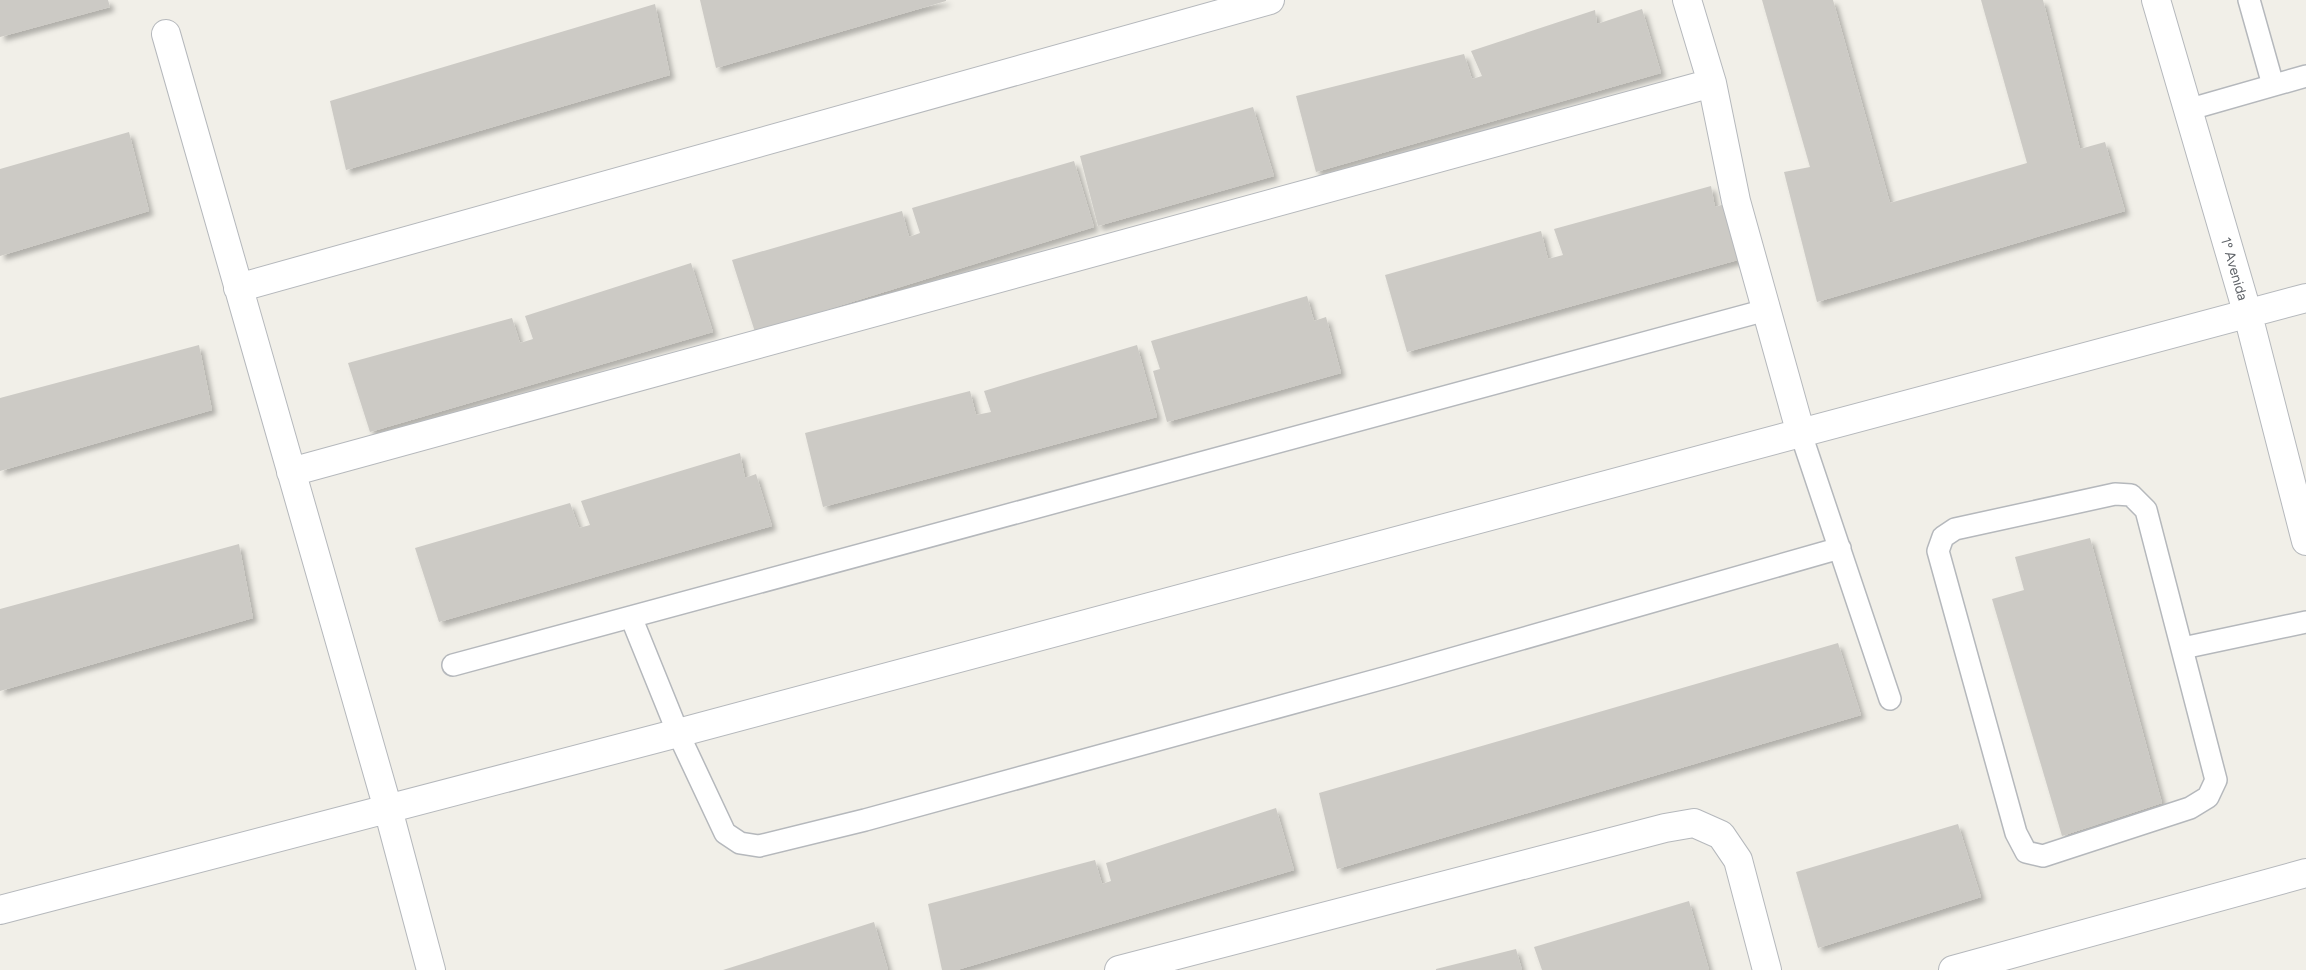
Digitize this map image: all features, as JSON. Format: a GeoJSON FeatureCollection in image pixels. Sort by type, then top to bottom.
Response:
{"type":"FeatureCollection","features":[{"type":"Feature","properties":{"kind":"street"},"geometry":{"type":"LineString","coordinates":[[238,288],[1270,0]]}},
{"type":"Feature","properties":{"kind":"street"},"geometry":{"type":"LineString","coordinates":[[1687,0],[1712,83],[1736,201],[1801,434]]}},
{"type":"Feature","properties":{"kind":"street","name":"1º Avenida"},"geometry":{"type":"LineString","coordinates":[[2156,0],[2248,315],[2306,541]]}},
{"type":"Feature","properties":{"kind":"street"},"geometry":{"type":"LineString","coordinates":[[166,34],[388,809],[430,970]]}},
{"type":"Feature","properties":{"kind":"street"},"geometry":{"type":"LineString","coordinates":[[291,472],[1712,83]]}},
{"type":"Feature","properties":{"kind":"street"},"geometry":{"type":"LineString","coordinates":[[0,910],[1801,434],[2306,298]]}},
{"type":"Feature","properties":{"kind":"street"},"geometry":{"type":"LineString","coordinates":[[1119,970],[1665,828],[1694,823],[1721,835],[1738,860],[1767,970]]}},
{"type":"Feature","properties":{"kind":"street"},"geometry":{"type":"LineString","coordinates":[[1953,970],[2306,873]]}},
{"type":"Feature","properties":{"kind":"lane"},"geometry":{"type":"LineString","coordinates":[[2250,0],[2273,85]]}},
{"type":"Feature","properties":{"kind":"lane"},"geometry":{"type":"LineString","coordinates":[[2187,110],[2306,76]]}},
{"type":"Feature","properties":{"kind":"lane"},"geometry":{"type":"LineString","coordinates":[[453,665],[1766,310]]}},
{"type":"Feature","properties":{"kind":"lane"},"geometry":{"type":"LineString","coordinates":[[1801,434],[1890,699]]}},
{"type":"Feature","properties":{"kind":"lane"},"geometry":{"type":"LineString","coordinates":[[2115,494],[2131,495],[2146,510],[2183,648],[2216,780],[2208,797],[2190,808],[2043,856],[2026,852],[2016,832],[1938,551],[1943,538],[1955,529],[2115,494]]}},
{"type":"Feature","properties":{"kind":"lane"},"geometry":{"type":"LineString","coordinates":[[631,617],[678,732],[725,833],[740,843],[759,846],[865,820],[1395,675],[1840,548]]}},
{"type":"Feature","properties":{"kind":"lane"},"geometry":{"type":"LineString","coordinates":[[2183,648],[2306,622]]}},
{"type":"Feature","properties":{"kind":"building"},"geometry":{"type":"Polygon","coordinates":[[[0,0],[108,0],[110,7],[0,37],[0,0]]]}},
{"type":"Feature","properties":{"kind":"building"},"geometry":{"type":"Polygon","coordinates":[[[700,0],[946,0],[946,1],[716,68],[700,0]]]}},
{"type":"Feature","properties":{"kind":"building"},"geometry":{"type":"Polygon","coordinates":[[[1762,0],[1833,0],[1890,203],[2027,163],[1981,0],[2043,0],[2080,149],[2105,142],[2125,211],[1817,302],[1784,172],[1810,167],[1762,0]]]}},
{"type":"Feature","properties":{"kind":"building"},"geometry":{"type":"Polygon","coordinates":[[[655,4],[670,75],[346,170],[330,101],[655,4]]]}},
{"type":"Feature","properties":{"kind":"building"},"geometry":{"type":"Polygon","coordinates":[[[1642,9],[1661,73],[1316,172],[1296,96],[1464,54],[1472,79],[1482,76],[1471,51],[1595,10],[1597,24],[1642,9]]]}},
{"type":"Feature","properties":{"kind":"building"},"geometry":{"type":"Polygon","coordinates":[[[1253,107],[1274,176],[1098,226],[1080,156],[1253,107]]]}},
{"type":"Feature","properties":{"kind":"building"},"geometry":{"type":"Polygon","coordinates":[[[129,132],[149,211],[0,256],[0,169],[129,132]]]}},
{"type":"Feature","properties":{"kind":"building"},"geometry":{"type":"Polygon","coordinates":[[[1074,161],[1094,227],[755,332],[732,260],[902,211],[909,237],[920,233],[912,208],[1074,161]]]}},
{"type":"Feature","properties":{"kind":"building"},"geometry":{"type":"Polygon","coordinates":[[[1711,186],[1715,207],[1728,203],[1738,260],[1407,352],[1385,275],[1541,231],[1548,259],[1563,255],[1554,229],[1711,186]]]}},
{"type":"Feature","properties":{"kind":"building"},"geometry":{"type":"Polygon","coordinates":[[[691,263],[713,332],[370,432],[348,363],[512,318],[520,343],[533,339],[525,316],[691,263]]]}},
{"type":"Feature","properties":{"kind":"building"},"geometry":{"type":"Polygon","coordinates":[[[1307,296],[1314,321],[1326,317],[1341,373],[1167,422],[1153,371],[1160,369],[1151,341],[1307,296]]]}},
{"type":"Feature","properties":{"kind":"building"},"geometry":{"type":"Polygon","coordinates":[[[199,345],[212,410],[0,471],[0,398],[199,345]]]}},
{"type":"Feature","properties":{"kind":"building"},"geometry":{"type":"Polygon","coordinates":[[[1137,345],[1157,417],[823,507],[805,433],[970,391],[976,415],[991,412],[984,391],[1137,345]]]}},
{"type":"Feature","properties":{"kind":"building"},"geometry":{"type":"Polygon","coordinates":[[[740,453],[745,478],[756,474],[772,526],[439,622],[415,548],[570,503],[579,528],[590,525],[581,501],[740,453]]]}},
{"type":"Feature","properties":{"kind":"building"},"geometry":{"type":"Polygon","coordinates":[[[2090,538],[2162,803],[2062,836],[1992,599],[2024,590],[2015,557],[2090,538]]]}},
{"type":"Feature","properties":{"kind":"building"},"geometry":{"type":"Polygon","coordinates":[[[239,544],[253,618],[0,691],[0,609],[239,544]]]}},
{"type":"Feature","properties":{"kind":"building"},"geometry":{"type":"Polygon","coordinates":[[[1838,643],[1861,715],[1337,869],[1319,793],[1838,643]]]}},
{"type":"Feature","properties":{"kind":"building"},"geometry":{"type":"Polygon","coordinates":[[[1276,808],[1294,870],[957,970],[942,970],[928,904],[1095,860],[1102,884],[1111,881],[1106,863],[1276,808]]]}},
{"type":"Feature","properties":{"kind":"building"},"geometry":{"type":"Polygon","coordinates":[[[1958,824],[1981,897],[1818,948],[1796,872],[1958,824]]]}},
{"type":"Feature","properties":{"kind":"building"},"geometry":{"type":"Polygon","coordinates":[[[1689,901],[1709,970],[1542,970],[1534,947],[1689,901]]]}},
{"type":"Feature","properties":{"kind":"building"},"geometry":{"type":"Polygon","coordinates":[[[874,922],[888,970],[723,970],[874,922]]]}},
{"type":"Feature","properties":{"kind":"building"},"geometry":{"type":"Polygon","coordinates":[[[1516,949],[1522,970],[1436,970],[1436,969],[1516,949]]]}}]}
